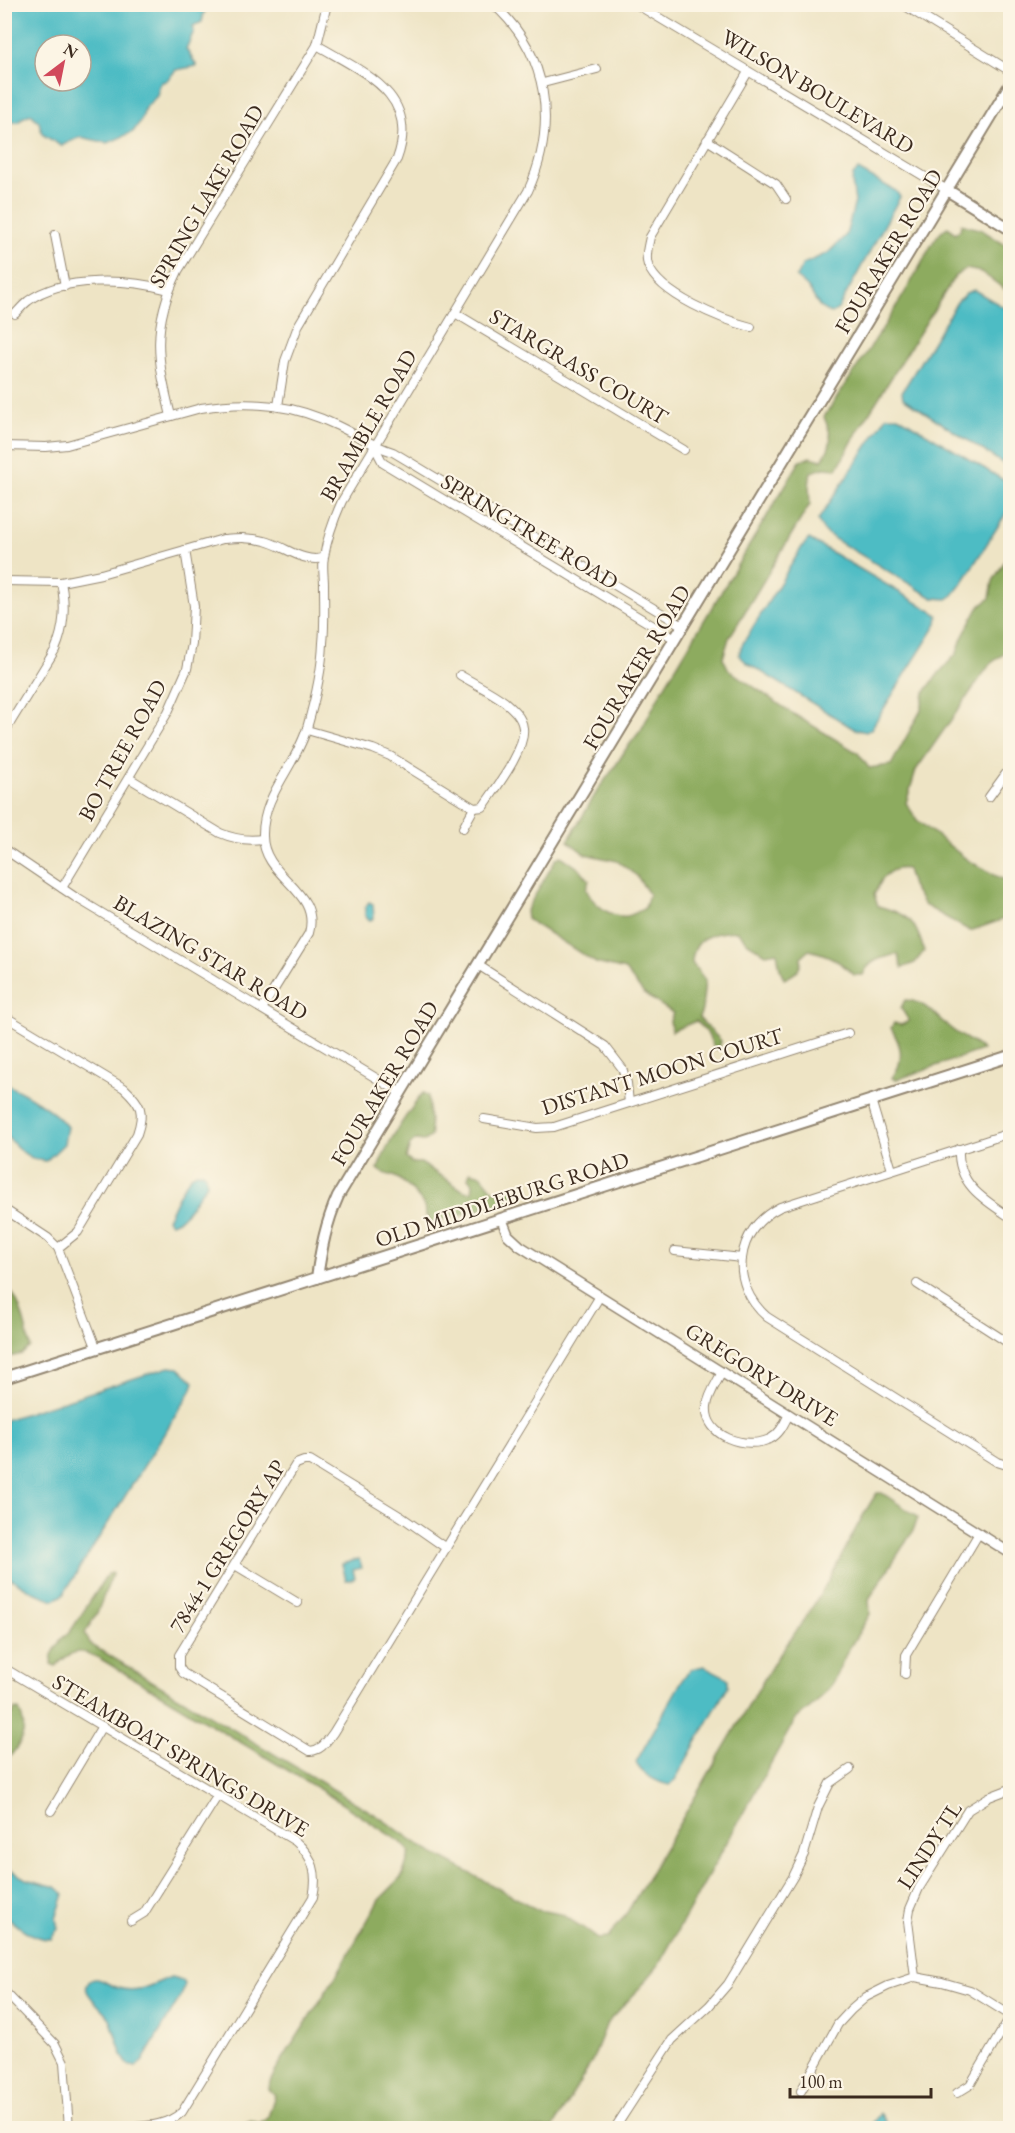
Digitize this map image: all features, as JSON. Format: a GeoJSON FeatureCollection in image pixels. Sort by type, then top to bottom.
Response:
{"type":"FeatureCollection","features":[{"type":"Feature","properties":{"kind":"main road","name":"FOURAKER ROAD"},"geometry":{"type":"LineString","coordinates":[[317,1278],[328,1218],[338,1196],[1011,86]]}},
{"type":"Feature","properties":{"kind":"main road","name":"WILSON BOULEVARD"},"geometry":{"type":"LineString","coordinates":[[947,190],[1011,229]]}},
{"type":"Feature","properties":{"kind":"main road","name":"OLD MIDDLEBURG ROAD"},"geometry":{"type":"LineString","coordinates":[[4,1378],[1011,1056]]}},
{"type":"Feature","properties":{"kind":"street","name":"SPRING LAKE ROAD"},"geometry":{"type":"LineString","coordinates":[[171,416],[161,374],[158,343],[169,290],[317,45],[327,4]]}},
{"type":"Feature","properties":{"kind":"street","name":"BRAMBLE ROAD"},"geometry":{"type":"LineString","coordinates":[[262,839],[268,805],[293,763],[307,730],[320,681],[323,645],[323,558],[333,521],[374,446],[522,201],[535,176],[543,148],[545,98],[543,83],[526,45],[513,25],[493,4]]}},
{"type":"Feature","properties":{"kind":"street","name":"WILSON BOULEVARD"},"geometry":{"type":"LineString","coordinates":[[636,4],[947,190]]}},
{"type":"Feature","properties":{"kind":"street"},"geometry":{"type":"LineString","coordinates":[[902,4],[1011,71]]}},
{"type":"Feature","properties":{"kind":"street"},"geometry":{"type":"LineString","coordinates":[[278,406],[285,361],[298,326],[397,159],[402,143],[400,117],[390,93],[375,80],[317,45]]}},
{"type":"Feature","properties":{"kind":"street"},"geometry":{"type":"LineString","coordinates":[[543,83],[597,69]]}},
{"type":"Feature","properties":{"kind":"street"},"geometry":{"type":"LineString","coordinates":[[748,72],[650,237],[647,249],[648,264],[657,280],[693,304],[724,320],[751,327]]}},
{"type":"Feature","properties":{"kind":"street"},"geometry":{"type":"LineString","coordinates":[[707,140],[776,184],[786,199]]}},
{"type":"Feature","properties":{"kind":"street"},"geometry":{"type":"LineString","coordinates":[[55,235],[65,286]]}},
{"type":"Feature","properties":{"kind":"street"},"geometry":{"type":"LineString","coordinates":[[15,314],[28,301],[56,287],[120,282],[169,290]]}},
{"type":"Feature","properties":{"kind":"street","name":"STARGRASS COURT"},"geometry":{"type":"LineString","coordinates":[[455,313],[684,450]]}},
{"type":"Feature","properties":{"kind":"street","name":"SPRINGTREE ROAD"},"geometry":{"type":"LineString","coordinates":[[4,446],[67,445],[201,408],[228,404],[261,403],[293,408],[318,417],[374,446],[393,452],[683,626]]}},
{"type":"Feature","properties":{"kind":"street","name":"SPRINGTREE ROAD"},"geometry":{"type":"LineString","coordinates":[[374,446],[383,463],[675,639]]}},
{"type":"Feature","properties":{"kind":"street"},"geometry":{"type":"LineString","coordinates":[[4,581],[62,582],[101,574],[223,539],[249,538],[267,542],[297,555],[318,560],[323,558]]}},
{"type":"Feature","properties":{"kind":"street","name":"BO TREE ROAD"},"geometry":{"type":"LineString","coordinates":[[62,888],[168,712],[187,669],[192,644],[194,606],[185,550]]}},
{"type":"Feature","properties":{"kind":"street"},"geometry":{"type":"LineString","coordinates":[[4,733],[55,650],[61,635],[64,605],[62,582]]}},
{"type":"Feature","properties":{"kind":"street"},"geometry":{"type":"LineString","coordinates":[[307,730],[390,756],[474,808],[483,807],[519,748],[524,729],[517,714],[503,701],[460,675]]}},
{"type":"Feature","properties":{"kind":"street"},"geometry":{"type":"LineString","coordinates":[[989,797],[1011,768]]}},
{"type":"Feature","properties":{"kind":"street"},"geometry":{"type":"LineString","coordinates":[[129,778],[220,833],[250,840],[262,839],[271,863],[308,906],[311,915],[309,933],[262,1009]]}},
{"type":"Feature","properties":{"kind":"street"},"geometry":{"type":"LineString","coordinates":[[464,828],[474,808]]}},
{"type":"Feature","properties":{"kind":"street","name":"BLAZING STAR ROAD"},"geometry":{"type":"LineString","coordinates":[[4,849],[62,888],[401,1093]]}},
{"type":"Feature","properties":{"kind":"street"},"geometry":{"type":"LineString","coordinates":[[478,965],[605,1046],[622,1068],[627,1083],[629,1103]]}},
{"type":"Feature","properties":{"kind":"street"},"geometry":{"type":"LineString","coordinates":[[4,1016],[124,1088],[136,1099],[141,1108],[142,1121],[137,1134],[78,1232],[58,1248]]}},
{"type":"Feature","properties":{"kind":"street","name":"DISTANT MOON COURT"},"geometry":{"type":"LineString","coordinates":[[484,1119],[547,1128],[848,1033]]}},
{"type":"Feature","properties":{"kind":"street"},"geometry":{"type":"LineString","coordinates":[[872,1100],[892,1170]]}},
{"type":"Feature","properties":{"kind":"street"},"geometry":{"type":"LineString","coordinates":[[1011,1133],[771,1211],[751,1231],[745,1245],[741,1270],[750,1298],[767,1317],[997,1462],[1011,1466]]}},
{"type":"Feature","properties":{"kind":"street"},"geometry":{"type":"LineString","coordinates":[[959,1149],[962,1173],[971,1188],[985,1201],[1011,1217]]}},
{"type":"Feature","properties":{"kind":"street"},"geometry":{"type":"LineString","coordinates":[[4,1209],[48,1238],[58,1248],[96,1347]]}},
{"type":"Feature","properties":{"kind":"street","name":"GREGORY DRIVE"},"geometry":{"type":"LineString","coordinates":[[502,1220],[508,1235],[520,1246],[1011,1553]]}},
{"type":"Feature","properties":{"kind":"street"},"geometry":{"type":"LineString","coordinates":[[675,1251],[742,1258]]}},
{"type":"Feature","properties":{"kind":"street"},"geometry":{"type":"LineString","coordinates":[[916,1284],[1011,1344]]}},
{"type":"Feature","properties":{"kind":"street","name":"7844-1 GREGORY AP"},"geometry":{"type":"LineString","coordinates":[[446,1548],[403,1518],[310,1461],[296,1464],[179,1655],[179,1667],[183,1673],[310,1752],[317,1751],[324,1745],[333,1733],[600,1296]]}},
{"type":"Feature","properties":{"kind":"street"},"geometry":{"type":"LineString","coordinates":[[722,1372],[707,1405],[708,1415],[718,1432],[736,1443],[768,1440],[779,1433],[789,1414]]}},
{"type":"Feature","properties":{"kind":"street"},"geometry":{"type":"LineString","coordinates":[[905,1674],[906,1655],[979,1533]]}},
{"type":"Feature","properties":{"kind":"street"},"geometry":{"type":"LineString","coordinates":[[235,1564],[298,1602]]}},
{"type":"Feature","properties":{"kind":"street","name":"STEAMBOAT SPRINGS DRIVE"},"geometry":{"type":"LineString","coordinates":[[4,1668],[296,1841],[305,1850],[316,1873],[313,1897],[182,2112],[174,2119],[159,2125],[123,2128]]}},
{"type":"Feature","properties":{"kind":"street"},"geometry":{"type":"LineString","coordinates":[[51,1811],[102,1726]]}},
{"type":"Feature","properties":{"kind":"street"},"geometry":{"type":"LineString","coordinates":[[617,2128],[672,2040],[709,2007],[728,1984],[793,1877],[804,1854],[818,1807],[830,1783],[850,1769]]}},
{"type":"Feature","properties":{"kind":"street","name":"LINDY TL"},"geometry":{"type":"LineString","coordinates":[[915,1977],[908,1921],[910,1909],[919,1888],[969,1810],[989,1797],[1011,1789]]}},
{"type":"Feature","properties":{"kind":"street"},"geometry":{"type":"LineString","coordinates":[[131,1921],[144,1914],[218,1795]]}},
{"type":"Feature","properties":{"kind":"street"},"geometry":{"type":"LineString","coordinates":[[801,2091],[838,2024],[851,2010],[866,1997],[888,1986],[915,1977],[970,1990],[1011,2016],[970,2085],[957,2093]]}},
{"type":"Feature","properties":{"kind":"street"},"geometry":{"type":"LineString","coordinates":[[4,1991],[55,2044],[61,2054],[64,2062],[69,2128]]}},
{"type":"Feature","properties":{"kind":"green space"},"geometry":{"type":"Polygon","coordinates":[[[961,224],[982,230],[1010,248],[1010,293],[981,272],[966,269],[955,276],[858,431],[837,469],[824,468],[811,472],[810,504],[729,638],[723,658],[729,670],[792,713],[858,753],[869,768],[891,765],[921,710],[924,693],[957,653],[962,638],[978,608],[990,598],[993,581],[1010,552],[1010,649],[990,664],[916,770],[906,803],[917,820],[969,861],[1002,879],[1010,879],[1010,917],[970,931],[924,905],[912,886],[907,869],[900,869],[886,875],[874,895],[878,906],[897,912],[909,920],[921,940],[924,951],[915,963],[902,968],[898,954],[873,962],[863,975],[854,975],[833,959],[809,950],[801,957],[797,971],[784,979],[777,952],[766,954],[748,943],[737,931],[706,937],[696,947],[692,963],[705,980],[699,1018],[721,1041],[719,1049],[715,1049],[706,1031],[696,1021],[672,1031],[670,1021],[673,1013],[644,994],[625,970],[596,963],[527,919],[526,911],[556,859],[561,856],[581,870],[589,880],[586,889],[603,909],[614,915],[627,916],[645,908],[649,894],[637,876],[617,861],[585,854],[568,841],[599,788],[641,730],[661,692],[800,461],[810,457],[822,460],[826,454],[830,439],[824,417],[897,306],[935,240],[948,227],[955,233],[960,230],[961,224]]]}},
{"type":"Feature","properties":{"kind":"green space"},"geometry":{"type":"Polygon","coordinates":[[[905,1000],[926,1007],[954,1031],[982,1050],[896,1080],[892,1078],[899,1065],[900,1047],[891,1028],[894,1023],[901,1025],[909,1021],[901,1008],[905,1000]]]}},
{"type":"Feature","properties":{"kind":"green space"},"geometry":{"type":"Polygon","coordinates":[[[423,1093],[428,1096],[431,1136],[424,1141],[416,1140],[410,1145],[406,1158],[412,1163],[421,1163],[464,1191],[472,1192],[473,1184],[468,1178],[470,1172],[481,1175],[494,1191],[513,1189],[515,1193],[508,1202],[431,1223],[423,1203],[412,1190],[399,1179],[378,1169],[391,1139],[423,1093]]]}},
{"type":"Feature","properties":{"kind":"green space"},"geometry":{"type":"Polygon","coordinates":[[[4,1283],[18,1304],[30,1347],[22,1354],[5,1358],[4,1283]]]}},
{"type":"Feature","properties":{"kind":"green space"},"geometry":{"type":"Polygon","coordinates":[[[877,1493],[882,1493],[918,1517],[913,1531],[869,1599],[870,1614],[847,1652],[832,1684],[818,1701],[795,1720],[658,1966],[607,2023],[592,2061],[553,2128],[242,2128],[251,2120],[260,2124],[268,2117],[275,2095],[269,2089],[270,2082],[279,2065],[336,1976],[379,1900],[402,1877],[410,1852],[402,1843],[324,1792],[99,1658],[87,1653],[76,1652],[67,1656],[56,1666],[51,1664],[52,1655],[61,1639],[70,1632],[108,1574],[113,1573],[97,1613],[85,1633],[90,1644],[376,1815],[422,1847],[538,1910],[561,1914],[598,1939],[608,1938],[628,1911],[776,1659],[819,1596],[877,1493]]]}},
{"type":"Feature","properties":{"kind":"green space"},"geometry":{"type":"Polygon","coordinates":[[[15,1709],[19,1710],[24,1725],[22,1738],[5,1762],[5,1726],[15,1709]]]}},
{"type":"Feature","properties":{"kind":"water"},"geometry":{"type":"Polygon","coordinates":[[[5,4],[212,5],[204,12],[202,22],[193,26],[194,31],[186,49],[197,66],[176,70],[166,81],[162,82],[157,96],[145,108],[142,119],[133,132],[108,143],[80,137],[61,146],[42,134],[39,122],[31,114],[19,122],[5,120],[5,4]]]}},
{"type":"Feature","properties":{"kind":"water"},"geometry":{"type":"Polygon","coordinates":[[[858,170],[896,191],[900,197],[838,309],[832,313],[820,306],[808,288],[796,277],[803,264],[828,253],[846,235],[855,202],[853,175],[858,170]]]}},
{"type":"Feature","properties":{"kind":"water"},"geometry":{"type":"Polygon","coordinates":[[[974,290],[1010,311],[1010,468],[903,398],[902,392],[957,302],[966,293],[974,290]]]}},
{"type":"Feature","properties":{"kind":"water"},"geometry":{"type":"Polygon","coordinates":[[[887,416],[898,416],[1010,484],[1010,507],[963,582],[947,599],[933,598],[836,540],[823,530],[818,520],[887,416]]]}},
{"type":"Feature","properties":{"kind":"water"},"geometry":{"type":"Polygon","coordinates":[[[809,539],[938,615],[937,624],[871,729],[866,732],[854,729],[747,663],[739,655],[742,645],[809,539]]]}},
{"type":"Feature","properties":{"kind":"water"},"geometry":{"type":"Polygon","coordinates":[[[369,902],[373,904],[374,918],[370,920],[365,916],[365,908],[369,902]]]}},
{"type":"Feature","properties":{"kind":"water"},"geometry":{"type":"Polygon","coordinates":[[[5,1084],[47,1108],[67,1127],[64,1144],[46,1161],[29,1156],[6,1136],[5,1084]]]}},
{"type":"Feature","properties":{"kind":"water"},"geometry":{"type":"Polygon","coordinates":[[[196,1172],[203,1172],[206,1175],[207,1184],[185,1214],[171,1223],[167,1219],[176,1200],[196,1172]]]}},
{"type":"Feature","properties":{"kind":"water"},"geometry":{"type":"Polygon","coordinates":[[[169,1367],[179,1368],[194,1382],[191,1391],[63,1595],[54,1600],[33,1592],[5,1575],[5,1420],[169,1367]]]}},
{"type":"Feature","properties":{"kind":"water"},"geometry":{"type":"Polygon","coordinates":[[[359,1559],[362,1568],[353,1570],[355,1577],[346,1580],[342,1564],[359,1559]]]}},
{"type":"Feature","properties":{"kind":"water"},"geometry":{"type":"Polygon","coordinates":[[[704,1666],[724,1676],[728,1680],[728,1686],[675,1780],[670,1785],[660,1782],[645,1774],[636,1762],[684,1677],[691,1669],[704,1666]]]}},
{"type":"Feature","properties":{"kind":"water"},"geometry":{"type":"Polygon","coordinates":[[[4,1867],[26,1879],[56,1887],[64,1894],[56,1919],[58,1928],[51,1939],[32,1935],[5,1917],[4,1867]]]}},
{"type":"Feature","properties":{"kind":"water"},"geometry":{"type":"Polygon","coordinates":[[[171,1977],[182,1980],[185,1984],[182,1994],[142,2062],[136,2066],[130,2066],[123,2056],[108,2016],[89,1994],[87,1984],[97,1979],[118,1988],[132,1990],[171,1977]]]}},
{"type":"Feature","properties":{"kind":"water"},"geometry":{"type":"Polygon","coordinates":[[[880,2113],[890,2128],[869,2128],[879,2115],[880,2113]]]}}]}
